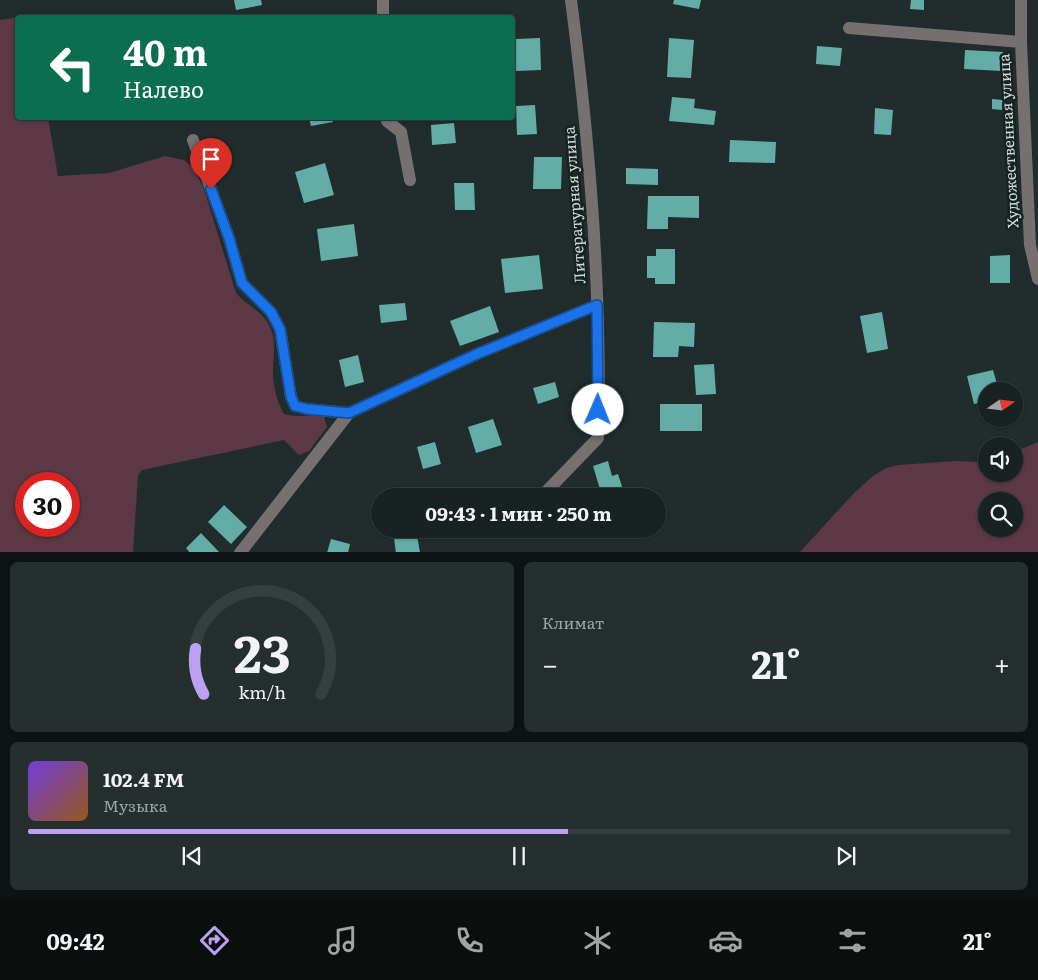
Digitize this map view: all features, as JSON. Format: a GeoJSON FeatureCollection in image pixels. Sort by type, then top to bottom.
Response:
{"type":"FeatureCollection","features":[{"type":"Feature","properties":{"kind":"street"},"geometry":{"type":"LineString","coordinates":[[383,0],[383,15]]}},
{"type":"Feature","properties":{"kind":"street","name":"Литературная улица"},"geometry":{"type":"LineString","coordinates":[[550,488],[598,438],[597,305],[586,123],[571,0]]}},
{"type":"Feature","properties":{"kind":"street","name":"Художественная улица"},"geometry":{"type":"LineString","coordinates":[[1021,0],[1021,42],[1030,245],[1038,279]]}},
{"type":"Feature","properties":{"kind":"street"},"geometry":{"type":"LineString","coordinates":[[849,28],[1021,42]]}},
{"type":"Feature","properties":{"kind":"street"},"geometry":{"type":"LineString","coordinates":[[387,120],[401,132],[410,180]]}},
{"type":"Feature","properties":{"kind":"street"},"geometry":{"type":"LineString","coordinates":[[193,140],[229,238],[242,283],[271,312],[280,329],[291,397],[295,406],[349,413]]}},
{"type":"Feature","properties":{"kind":"street"},"geometry":{"type":"LineString","coordinates":[[240,552],[349,413],[477,354],[597,305]]}},
{"type":"Feature","properties":{"kind":"shaded area"},"geometry":{"type":"Polygon","coordinates":[[[15,18],[15,120],[48,120],[58,176],[109,173],[165,156],[184,160],[192,167],[203,186],[236,293],[264,318],[273,334],[274,383],[277,399],[284,414],[324,417],[327,427],[309,451],[299,455],[284,440],[142,470],[138,476],[133,552],[0,552],[0,20],[15,18]]]}},
{"type":"Feature","properties":{"kind":"shaded area"},"geometry":{"type":"Polygon","coordinates":[[[1038,442],[1038,552],[800,552],[854,493],[873,476],[886,468],[898,465],[956,461],[977,462],[978,482],[1023,482],[1023,448],[1038,442]]]}},
{"type":"Feature","properties":{"kind":"building"},"geometry":{"type":"Polygon","coordinates":[[[234,0],[261,0],[262,5],[236,10],[234,0]]]}},
{"type":"Feature","properties":{"kind":"building"},"geometry":{"type":"Polygon","coordinates":[[[674,0],[701,0],[699,9],[673,4],[674,0]]]}},
{"type":"Feature","properties":{"kind":"building"},"geometry":{"type":"Polygon","coordinates":[[[911,0],[924,0],[924,10],[910,9],[911,0]]]}},
{"type":"Feature","properties":{"kind":"building"},"geometry":{"type":"Polygon","coordinates":[[[540,38],[541,70],[516,71],[516,39],[540,38]]]}},
{"type":"Feature","properties":{"kind":"building"},"geometry":{"type":"Polygon","coordinates":[[[669,38],[694,40],[691,78],[667,77],[669,38]]]}},
{"type":"Feature","properties":{"kind":"building"},"geometry":{"type":"Polygon","coordinates":[[[817,46],[842,48],[840,66],[816,64],[817,46]]]}},
{"type":"Feature","properties":{"kind":"building"},"geometry":{"type":"Polygon","coordinates":[[[965,50],[1003,52],[1002,71],[964,69],[965,50]]]}},
{"type":"Feature","properties":{"kind":"building"},"geometry":{"type":"Polygon","coordinates":[[[672,97],[695,99],[694,108],[716,111],[714,125],[669,121],[672,97]]]}},
{"type":"Feature","properties":{"kind":"building"},"geometry":{"type":"Polygon","coordinates":[[[992,99],[1003,100],[1002,110],[992,109],[992,99]]]}},
{"type":"Feature","properties":{"kind":"building"},"geometry":{"type":"Polygon","coordinates":[[[535,105],[537,134],[517,135],[516,106],[535,105]]]}},
{"type":"Feature","properties":{"kind":"building"},"geometry":{"type":"Polygon","coordinates":[[[875,108],[893,110],[891,135],[874,134],[875,108]]]}},
{"type":"Feature","properties":{"kind":"building"},"geometry":{"type":"Polygon","coordinates":[[[310,120],[332,120],[333,122],[311,126],[310,120]]]}},
{"type":"Feature","properties":{"kind":"building"},"geometry":{"type":"Polygon","coordinates":[[[454,123],[456,143],[432,145],[431,125],[454,123]]]}},
{"type":"Feature","properties":{"kind":"building"},"geometry":{"type":"Polygon","coordinates":[[[730,140],[776,142],[775,163],[729,162],[730,140]]]}},
{"type":"Feature","properties":{"kind":"building"},"geometry":{"type":"Polygon","coordinates":[[[534,157],[562,157],[561,189],[533,189],[534,157]]]}},
{"type":"Feature","properties":{"kind":"building"},"geometry":{"type":"Polygon","coordinates":[[[325,163],[334,195],[304,203],[295,172],[325,163]]]}},
{"type":"Feature","properties":{"kind":"building"},"geometry":{"type":"Polygon","coordinates":[[[626,168],[658,169],[658,185],[626,184],[626,168]]]}},
{"type":"Feature","properties":{"kind":"building"},"geometry":{"type":"Polygon","coordinates":[[[454,183],[474,183],[475,210],[455,210],[454,183]]]}},
{"type":"Feature","properties":{"kind":"building"},"geometry":{"type":"Polygon","coordinates":[[[648,196],[699,196],[699,218],[668,217],[668,229],[647,229],[648,196]]]}},
{"type":"Feature","properties":{"kind":"building"},"geometry":{"type":"Polygon","coordinates":[[[354,224],[358,256],[321,261],[317,229],[354,224]]]}},
{"type":"Feature","properties":{"kind":"building"},"geometry":{"type":"Polygon","coordinates":[[[656,249],[675,249],[675,284],[655,284],[655,278],[647,278],[647,256],[656,256],[656,249]]]}},
{"type":"Feature","properties":{"kind":"building"},"geometry":{"type":"Polygon","coordinates":[[[539,255],[543,289],[505,293],[501,259],[539,255]]]}},
{"type":"Feature","properties":{"kind":"building"},"geometry":{"type":"Polygon","coordinates":[[[1010,255],[1010,283],[990,283],[990,256],[1010,255]]]}},
{"type":"Feature","properties":{"kind":"building"},"geometry":{"type":"Polygon","coordinates":[[[405,303],[407,320],[381,323],[379,305],[405,303]]]}},
{"type":"Feature","properties":{"kind":"building"},"geometry":{"type":"Polygon","coordinates":[[[490,306],[499,332],[460,346],[450,321],[490,306]]]}},
{"type":"Feature","properties":{"kind":"building"},"geometry":{"type":"Polygon","coordinates":[[[882,312],[888,349],[867,353],[860,316],[882,312]]]}},
{"type":"Feature","properties":{"kind":"building"},"geometry":{"type":"Polygon","coordinates":[[[654,322],[695,323],[694,347],[679,346],[678,357],[653,357],[654,322]]]}},
{"type":"Feature","properties":{"kind":"building"},"geometry":{"type":"Polygon","coordinates":[[[358,355],[364,382],[345,387],[339,360],[358,355]]]}},
{"type":"Feature","properties":{"kind":"building"},"geometry":{"type":"Polygon","coordinates":[[[714,364],[716,394],[696,395],[694,365],[714,364]]]}},
{"type":"Feature","properties":{"kind":"building"},"geometry":{"type":"Polygon","coordinates":[[[993,370],[996,382],[978,382],[978,403],[974,404],[967,376],[993,370]]]}},
{"type":"Feature","properties":{"kind":"building"},"geometry":{"type":"Polygon","coordinates":[[[555,382],[559,397],[538,404],[533,388],[555,382]]]}},
{"type":"Feature","properties":{"kind":"building"},"geometry":{"type":"Polygon","coordinates":[[[660,404],[702,404],[702,431],[660,431],[660,404]]]}},
{"type":"Feature","properties":{"kind":"building"},"geometry":{"type":"Polygon","coordinates":[[[493,419],[502,445],[476,453],[468,427],[493,419]]]}},
{"type":"Feature","properties":{"kind":"building"},"geometry":{"type":"Polygon","coordinates":[[[435,442],[441,464],[423,469],[417,447],[435,442]]]}},
{"type":"Feature","properties":{"kind":"building"},"geometry":{"type":"Polygon","coordinates":[[[608,461],[612,476],[618,474],[622,488],[600,488],[593,466],[608,461]]]}},
{"type":"Feature","properties":{"kind":"building"},"geometry":{"type":"Polygon","coordinates":[[[224,505],[247,527],[231,544],[208,522],[224,505]]]}},
{"type":"Feature","properties":{"kind":"building"},"geometry":{"type":"Polygon","coordinates":[[[201,533],[219,552],[189,552],[186,548],[201,533]]]}},
{"type":"Feature","properties":{"kind":"building"},"geometry":{"type":"Polygon","coordinates":[[[394,538],[418,538],[420,552],[396,552],[394,538]]]}},
{"type":"Feature","properties":{"kind":"building"},"geometry":{"type":"Polygon","coordinates":[[[331,539],[350,544],[348,552],[327,552],[331,539]]]}},
{"type":"Feature","properties":{"kind":"route"},"geometry":{"type":"LineString","coordinates":[[211,189],[229,238],[242,283],[271,312],[280,329],[291,397],[295,406],[349,413],[477,354],[597,305],[598,410]]}}]}
